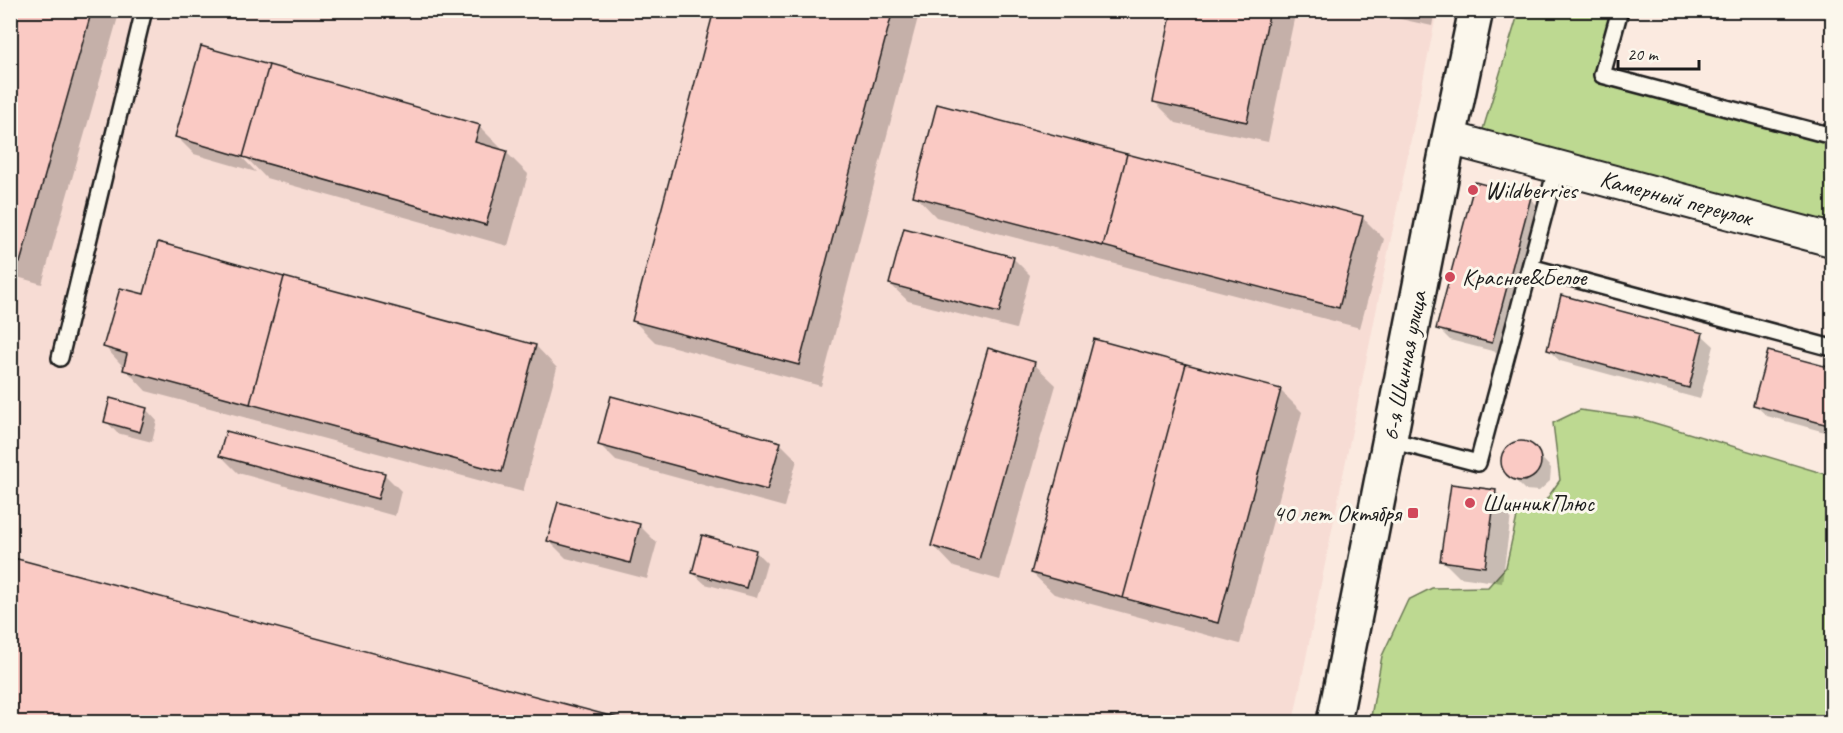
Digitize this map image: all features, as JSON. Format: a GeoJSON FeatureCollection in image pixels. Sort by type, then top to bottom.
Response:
{"type":"FeatureCollection","features":[{"type":"Feature","properties":{"kind":"main road","name":"6-я Шинная улица"},"geometry":{"type":"LineString","coordinates":[[1334,723],[1476,10]]}},
{"type":"Feature","properties":{"kind":"street","name":"Камерный переулок"},"geometry":{"type":"LineString","coordinates":[[1449,138],[1833,240]]}},
{"type":"Feature","properties":{"kind":"lane"},"geometry":{"type":"LineString","coordinates":[[60,358],[144,10]]}},
{"type":"Feature","properties":{"kind":"lane"},"geometry":{"type":"LineString","coordinates":[[1620,10],[1602,75],[1833,136]]}},
{"type":"Feature","properties":{"kind":"lane"},"geometry":{"type":"LineString","coordinates":[[1390,440],[1478,463],[1557,166]]}},
{"type":"Feature","properties":{"kind":"lane"},"geometry":{"type":"LineString","coordinates":[[1530,267],[1833,348]]}},
{"type":"Feature","properties":{"kind":"shaded area"},"geometry":{"type":"Polygon","coordinates":[[[10,11],[1437,11],[1293,722],[11,722],[10,11]]]}},
{"type":"Feature","properties":{"kind":"green space"},"geometry":{"type":"Polygon","coordinates":[[[1519,11],[1614,11],[1597,78],[1832,142],[1832,230],[1480,139],[1519,11]]]}},
{"type":"Feature","properties":{"kind":"green space"},"geometry":{"type":"Polygon","coordinates":[[[1580,410],[1638,418],[1832,476],[1832,722],[1370,722],[1382,656],[1408,600],[1432,588],[1488,587],[1506,567],[1518,512],[1544,503],[1560,480],[1553,423],[1580,410]]]}},
{"type":"Feature","properties":{"kind":"building"},"geometry":{"type":"Polygon","coordinates":[[[10,10],[92,10],[20,263],[10,261],[10,10]]]}},
{"type":"Feature","properties":{"kind":"building"},"geometry":{"type":"Polygon","coordinates":[[[714,10],[893,10],[799,365],[632,321],[714,10]]]}},
{"type":"Feature","properties":{"kind":"building"},"geometry":{"type":"Polygon","coordinates":[[[1172,10],[1270,10],[1247,122],[1153,102],[1172,10]]]}},
{"type":"Feature","properties":{"kind":"building"},"geometry":{"type":"Polygon","coordinates":[[[201,46],[269,65],[243,157],[175,137],[201,46]]]}},
{"type":"Feature","properties":{"kind":"building"},"geometry":{"type":"Polygon","coordinates":[[[269,65],[480,125],[475,142],[507,151],[486,225],[243,157],[269,65]]]}},
{"type":"Feature","properties":{"kind":"building"},"geometry":{"type":"Polygon","coordinates":[[[937,104],[1127,154],[1103,246],[913,196],[937,104]]]}},
{"type":"Feature","properties":{"kind":"building"},"geometry":{"type":"Polygon","coordinates":[[[1127,154],[1363,216],[1339,308],[1103,246],[1127,154]]]}},
{"type":"Feature","properties":{"kind":"building"},"geometry":{"type":"Polygon","coordinates":[[[1475,182],[1531,197],[1492,343],[1436,329],[1475,182]]]}},
{"type":"Feature","properties":{"kind":"building"},"geometry":{"type":"Polygon","coordinates":[[[904,228],[1014,257],[999,313],[889,284],[904,228]]]}},
{"type":"Feature","properties":{"kind":"building"},"geometry":{"type":"Polygon","coordinates":[[[158,242],[284,277],[250,404],[123,370],[127,354],[103,347],[120,288],[144,294],[158,242]]]}},
{"type":"Feature","properties":{"kind":"building"},"geometry":{"type":"Polygon","coordinates":[[[284,277],[536,345],[502,472],[250,404],[284,277]]]}},
{"type":"Feature","properties":{"kind":"building"},"geometry":{"type":"Polygon","coordinates":[[[1561,295],[1703,333],[1689,388],[1547,350],[1561,295]]]}},
{"type":"Feature","properties":{"kind":"building"},"geometry":{"type":"Polygon","coordinates":[[[1094,339],[1186,364],[1123,598],[1031,573],[1094,339]]]}},
{"type":"Feature","properties":{"kind":"building"},"geometry":{"type":"Polygon","coordinates":[[[988,348],[1035,362],[979,560],[931,546],[988,348]]]}},
{"type":"Feature","properties":{"kind":"building"},"geometry":{"type":"Polygon","coordinates":[[[1768,351],[1832,368],[1832,426],[1753,405],[1768,351]]]}},
{"type":"Feature","properties":{"kind":"building"},"geometry":{"type":"Polygon","coordinates":[[[1186,364],[1281,389],[1218,623],[1123,598],[1186,364]]]}},
{"type":"Feature","properties":{"kind":"building"},"geometry":{"type":"Polygon","coordinates":[[[611,396],[781,442],[767,490],[598,445],[611,396]]]}},
{"type":"Feature","properties":{"kind":"building"},"geometry":{"type":"Polygon","coordinates":[[[110,398],[147,408],[140,432],[104,422],[110,398]]]}},
{"type":"Feature","properties":{"kind":"building"},"geometry":{"type":"Polygon","coordinates":[[[226,431],[385,473],[378,499],[219,456],[226,431]]]}},
{"type":"Feature","properties":{"kind":"building"},"geometry":{"type":"Polygon","coordinates":[[[1521,441],[1535,447],[1541,461],[1535,475],[1521,481],[1507,475],[1501,461],[1507,447],[1521,441]]]}},
{"type":"Feature","properties":{"kind":"building"},"geometry":{"type":"Polygon","coordinates":[[[1451,484],[1496,490],[1485,567],[1440,561],[1451,484]]]}},
{"type":"Feature","properties":{"kind":"building"},"geometry":{"type":"Polygon","coordinates":[[[558,502],[640,524],[630,563],[547,541],[558,502]]]}},
{"type":"Feature","properties":{"kind":"building"},"geometry":{"type":"Polygon","coordinates":[[[702,535],[756,550],[746,588],[692,573],[702,535]]]}},
{"type":"Feature","properties":{"kind":"building"},"geometry":{"type":"Polygon","coordinates":[[[10,557],[633,722],[10,722],[10,557]]]}},
{"type":"Feature","properties":{"kind":"place","name":"Wildberries"},"geometry":{"type":"Point","coordinates":[1473,190]}},
{"type":"Feature","properties":{"kind":"place","name":"Красное&Белое"},"geometry":{"type":"Point","coordinates":[1450,277]}},
{"type":"Feature","properties":{"kind":"place","name":"ШинникПлюс"},"geometry":{"type":"Point","coordinates":[1470,503]}},
{"type":"Feature","properties":{"kind":"place","name":"40 лет Октября"},"geometry":{"type":"Point","coordinates":[1413,513]}}]}
